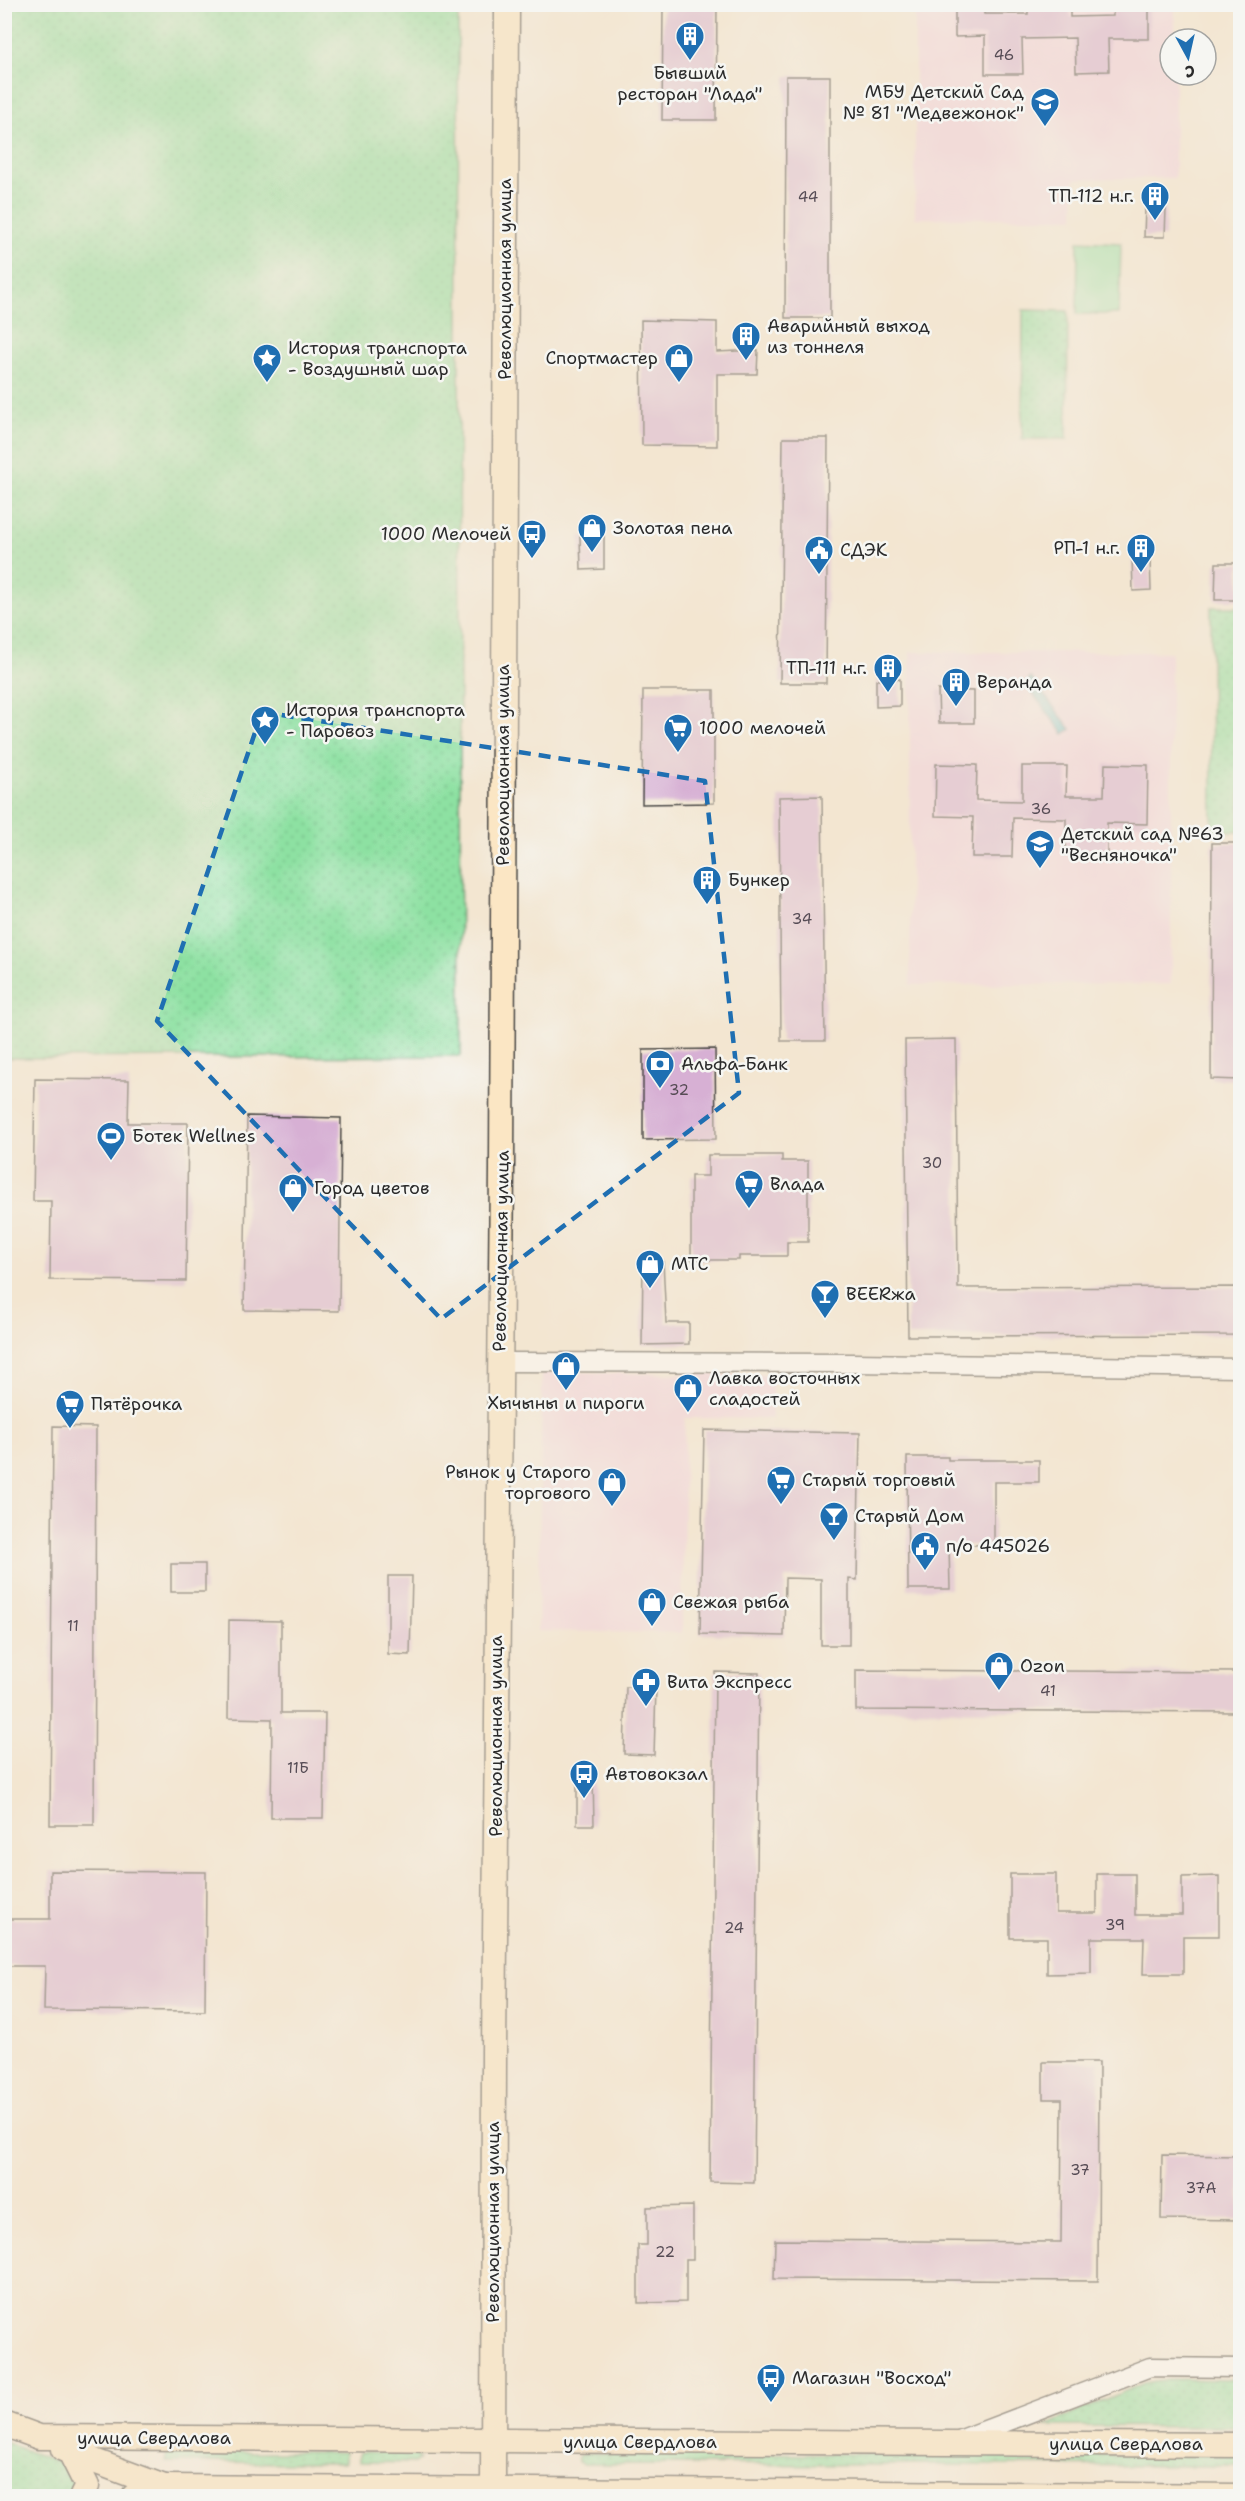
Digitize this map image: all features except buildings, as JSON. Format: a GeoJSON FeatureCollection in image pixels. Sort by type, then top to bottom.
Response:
{"type":"FeatureCollection","features":[{"type":"Feature","properties":{"kind":"main road","name":"Революционная улица"},"geometry":{"type":"LineString","coordinates":[[493,2493],[507,4]]}},
{"type":"Feature","properties":{"kind":"main road","name":"улица Свердлова"},"geometry":{"type":"LineString","coordinates":[[4,2424],[70,2452],[164,2487]]}},
{"type":"Feature","properties":{"kind":"main road","name":"улица Свердлова"},"geometry":{"type":"LineString","coordinates":[[39,2437],[1240,2445]]}},
{"type":"Feature","properties":{"kind":"main road","name":"улица Свердлова"},"geometry":{"type":"LineString","coordinates":[[70,2452],[87,2486],[82,2496]]}},
{"type":"Feature","properties":{"kind":"main road","name":"улица Свердлова"},"geometry":{"type":"LineString","coordinates":[[134,2496],[164,2487],[493,2493],[1240,2496]]}},
{"type":"Feature","properties":{"kind":"street"},"geometry":{"type":"LineString","coordinates":[[500,1362],[840,1362],[1240,1368]]}},
{"type":"Feature","properties":{"kind":"street"},"geometry":{"type":"LineString","coordinates":[[953,2443],[1150,2367],[1240,2368]]}},
{"type":"Feature","properties":{"kind":"highlighted area"},"geometry":{"type":"Polygon","coordinates":[[[262,712],[705,781],[739,1093],[441,1319],[157,1021],[262,712]]]}},
{"type":"Feature","properties":{"kind":"shaded area","name":"МБУ Детский Сад № 81 \"Медвежонок\""},"geometry":{"type":"Polygon","coordinates":[[[915,5],[1175,5],[1175,27],[1158,27],[1158,87],[1175,87],[1175,178],[1075,179],[1074,218],[915,218],[915,5]]]}},
{"type":"Feature","properties":{"kind":"shaded area","name":"Детский сад №63 \"Весняночка\""},"geometry":{"type":"Polygon","coordinates":[[[910,652],[1171,652],[1171,984],[910,985],[910,652]]]}},
{"type":"Feature","properties":{"kind":"shaded area","name":"Рынок у Старого торгового"},"geometry":{"type":"Polygon","coordinates":[[[542,1372],[772,1375],[772,1419],[685,1418],[682,1633],[538,1631],[542,1372]]]}},
{"type":"Feature","properties":{"kind":"green space"},"geometry":{"type":"Polygon","coordinates":[[[4,5],[458,5],[461,1056],[5,1058],[4,5]]]}},
{"type":"Feature","properties":{"kind":"green space"},"geometry":{"type":"Polygon","coordinates":[[[1078,241],[1121,243],[1119,314],[1077,314],[1078,241]]]}},
{"type":"Feature","properties":{"kind":"green space"},"geometry":{"type":"Polygon","coordinates":[[[1023,310],[1068,311],[1067,439],[1022,439],[1023,310]]]}},
{"type":"Feature","properties":{"kind":"green space"},"geometry":{"type":"Polygon","coordinates":[[[1211,607],[1240,607],[1240,832],[1212,831],[1211,607]]]}},
{"type":"Feature","properties":{"kind":"green space"},"geometry":{"type":"Polygon","coordinates":[[[1168,2379],[1240,2380],[1240,2427],[1045,2426],[1144,2383],[1168,2379]]]}},
{"type":"Feature","properties":{"kind":"green space"},"geometry":{"type":"Polygon","coordinates":[[[4,2442],[71,2467],[81,2496],[5,2496],[4,2442]]]}},
{"type":"Feature","properties":{"kind":"green space"},"geometry":{"type":"Polygon","coordinates":[[[166,2452],[345,2452],[345,2463],[166,2462],[166,2452]]]}},
{"type":"Feature","properties":{"kind":"green space"},"geometry":{"type":"Polygon","coordinates":[[[359,2452],[415,2453],[419,2459],[414,2463],[359,2462],[359,2452]]]}},
{"type":"Feature","properties":{"kind":"green space"},"geometry":{"type":"Polygon","coordinates":[[[585,2453],[1240,2455],[1240,2466],[584,2464],[579,2462],[579,2456],[585,2453]]]}},
{"type":"Feature","properties":{"kind":"water"},"geometry":{"type":"Polygon","coordinates":[[[1031,678],[1071,729],[1064,734],[1025,684],[1031,678]]]}},
{"type":"Feature","properties":{"kind":"place","name":"Бывший ресторан \"Лада\""},"geometry":{"type":"Point","coordinates":[690,62]}},
{"type":"Feature","properties":{"kind":"place","name":"МБУ Детский Сад № 81 \"Медвежонок\""},"geometry":{"type":"Point","coordinates":[1045,128]}},
{"type":"Feature","properties":{"kind":"place","name":"ТП-112 н.г."},"geometry":{"type":"Point","coordinates":[1155,222]}},
{"type":"Feature","properties":{"kind":"place","name":"Аварийный выход из тоннеля"},"geometry":{"type":"Point","coordinates":[746,362]}},
{"type":"Feature","properties":{"kind":"place","name":"История транспорта - Воздушный шар"},"geometry":{"type":"Point","coordinates":[267,384]}},
{"type":"Feature","properties":{"kind":"place","name":"Спортмастер"},"geometry":{"type":"Point","coordinates":[679,384]}},
{"type":"Feature","properties":{"kind":"place","name":"Золотая пена"},"geometry":{"type":"Point","coordinates":[592,554]}},
{"type":"Feature","properties":{"kind":"place","name":"1000 Мелочей"},"geometry":{"type":"Point","coordinates":[532,560]}},
{"type":"Feature","properties":{"kind":"place","name":"РП-1 н.г."},"geometry":{"type":"Point","coordinates":[1141,574]}},
{"type":"Feature","properties":{"kind":"place","name":"СДЭК"},"geometry":{"type":"Point","coordinates":[819,576]}},
{"type":"Feature","properties":{"kind":"place","name":"ТП-111 н.г."},"geometry":{"type":"Point","coordinates":[888,694]}},
{"type":"Feature","properties":{"kind":"place","name":"Веранда"},"geometry":{"type":"Point","coordinates":[956,708]}},
{"type":"Feature","properties":{"kind":"place","name":"История транспорта - Паровоз"},"geometry":{"type":"Point","coordinates":[265,746]}},
{"type":"Feature","properties":{"kind":"place","name":"1000 мелочей"},"geometry":{"type":"Point","coordinates":[678,754]}},
{"type":"Feature","properties":{"kind":"place","name":"Детский сад №63 \"Весняночка\""},"geometry":{"type":"Point","coordinates":[1040,870]}},
{"type":"Feature","properties":{"kind":"place","name":"Бункер"},"geometry":{"type":"Point","coordinates":[707,906]}},
{"type":"Feature","properties":{"kind":"place","name":"Альфа-Банк"},"geometry":{"type":"Point","coordinates":[660,1090]}},
{"type":"Feature","properties":{"kind":"place","name":"Ботек Wellnes"},"geometry":{"type":"Point","coordinates":[111,1162]}},
{"type":"Feature","properties":{"kind":"place","name":"Влада"},"geometry":{"type":"Point","coordinates":[749,1210]}},
{"type":"Feature","properties":{"kind":"place","name":"Город цветов"},"geometry":{"type":"Point","coordinates":[293,1214]}},
{"type":"Feature","properties":{"kind":"place","name":"МТС"},"geometry":{"type":"Point","coordinates":[650,1290]}},
{"type":"Feature","properties":{"kind":"place","name":"BEERжа"},"geometry":{"type":"Point","coordinates":[825,1320]}},
{"type":"Feature","properties":{"kind":"place","name":"Хычыны и пироги"},"geometry":{"type":"Point","coordinates":[566,1392]}},
{"type":"Feature","properties":{"kind":"place","name":"Лавка восточных сладостей"},"geometry":{"type":"Point","coordinates":[688,1414]}},
{"type":"Feature","properties":{"kind":"place","name":"Пятёрочка"},"geometry":{"type":"Point","coordinates":[70,1430]}},
{"type":"Feature","properties":{"kind":"place","name":"Старый торговый"},"geometry":{"type":"Point","coordinates":[781,1506]}},
{"type":"Feature","properties":{"kind":"place","name":"Рынок у Старого торгового"},"geometry":{"type":"Point","coordinates":[612,1508]}},
{"type":"Feature","properties":{"kind":"place","name":"Старый Дом"},"geometry":{"type":"Point","coordinates":[834,1542]}},
{"type":"Feature","properties":{"kind":"place","name":"п/о 445026"},"geometry":{"type":"Point","coordinates":[925,1572]}},
{"type":"Feature","properties":{"kind":"place","name":"Свежая рыба"},"geometry":{"type":"Point","coordinates":[652,1628]}},
{"type":"Feature","properties":{"kind":"place","name":"Ozon"},"geometry":{"type":"Point","coordinates":[999,1692]}},
{"type":"Feature","properties":{"kind":"place","name":"Вита Экспресс"},"geometry":{"type":"Point","coordinates":[646,1708]}},
{"type":"Feature","properties":{"kind":"place","name":"Автовокзал"},"geometry":{"type":"Point","coordinates":[584,1800]}},
{"type":"Feature","properties":{"kind":"place","name":"Магазин \"Восход\""},"geometry":{"type":"Point","coordinates":[771,2404]}}]}
